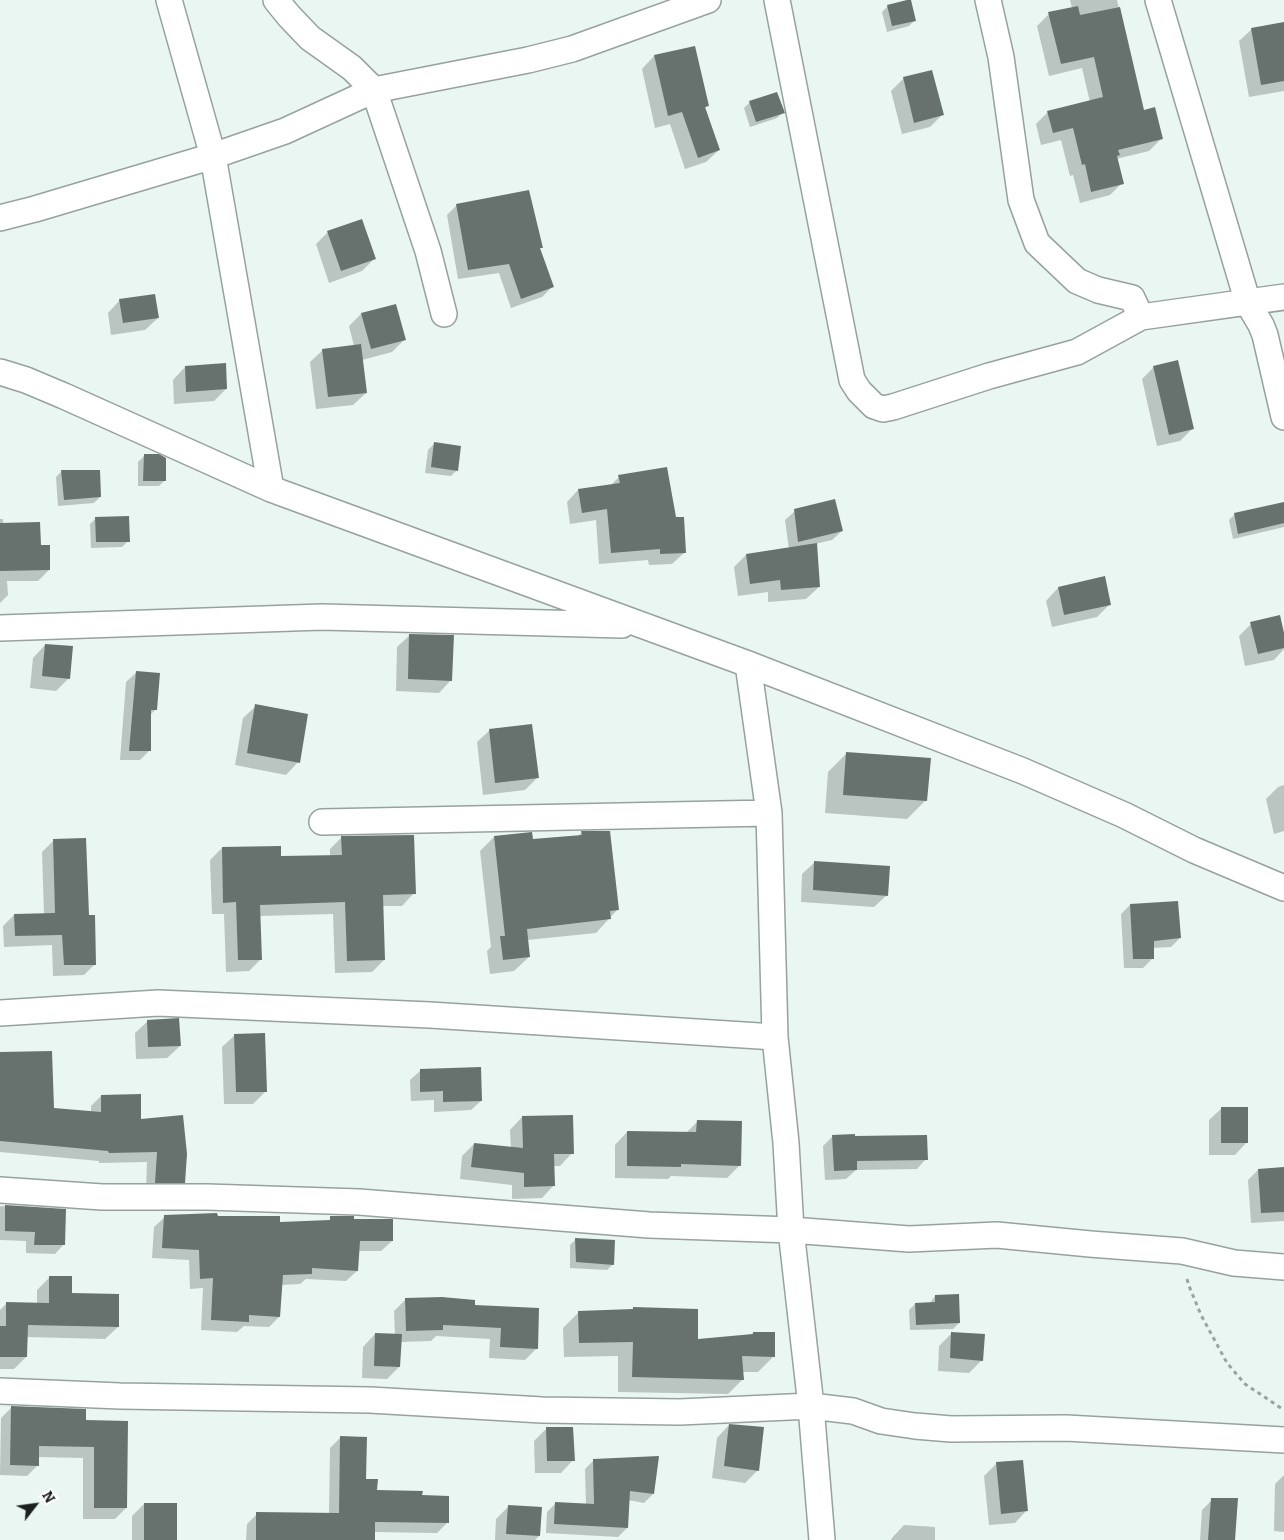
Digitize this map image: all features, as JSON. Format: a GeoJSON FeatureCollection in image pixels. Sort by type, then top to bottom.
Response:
{"type":"FeatureCollection","features":[{"type":"Feature","properties":{"kind":"street"},"geometry":{"type":"LineString","coordinates":[[169,0],[213,156],[271,490]]}},
{"type":"Feature","properties":{"kind":"street"},"geometry":{"type":"LineString","coordinates":[[276,0],[310,38],[352,68],[374,90],[428,251],[444,314]]}},
{"type":"Feature","properties":{"kind":"street"},"geometry":{"type":"LineString","coordinates":[[0,218],[213,156],[285,131],[374,90],[528,60],[572,49],[708,0]]}},
{"type":"Feature","properties":{"kind":"street"},"geometry":{"type":"LineString","coordinates":[[777,0],[852,380],[859,391],[874,406],[883,409],[893,407],[989,376],[1077,352],[1141,317],[1284,297]]}},
{"type":"Feature","properties":{"kind":"street"},"geometry":{"type":"LineString","coordinates":[[988,0],[1001,57],[1021,200],[1037,243],[1077,281],[1098,290],[1132,298],[1141,317]]}},
{"type":"Feature","properties":{"kind":"street"},"geometry":{"type":"LineString","coordinates":[[1158,0],[1248,303],[1265,335],[1284,417]]}},
{"type":"Feature","properties":{"kind":"street"},"geometry":{"type":"LineString","coordinates":[[0,372],[26,380],[64,396],[271,490],[644,625],[1023,771],[1124,815],[1194,850],[1284,888]]}},
{"type":"Feature","properties":{"kind":"street"},"geometry":{"type":"LineString","coordinates":[[0,628],[322,617],[644,625]]}},
{"type":"Feature","properties":{"kind":"street"},"geometry":{"type":"LineString","coordinates":[[748,664],[769,813],[775,1037],[786,1143],[791,1230],[811,1406],[822,1540]]}},
{"type":"Feature","properties":{"kind":"street"},"geometry":{"type":"LineString","coordinates":[[322,822],[769,813]]}},
{"type":"Feature","properties":{"kind":"street"},"geometry":{"type":"LineString","coordinates":[[0,1013],[158,1003],[430,1015],[775,1037]]}},
{"type":"Feature","properties":{"kind":"street"},"geometry":{"type":"LineString","coordinates":[[0,1190],[102,1197],[207,1197],[358,1202],[649,1225],[791,1230],[909,1239],[997,1235],[1182,1251],[1234,1263],[1284,1268]]}},
{"type":"Feature","properties":{"kind":"street"},"geometry":{"type":"LineString","coordinates":[[0,1391],[120,1396],[370,1400],[552,1410],[680,1412],[811,1406],[853,1411],[881,1421],[951,1429],[1066,1428],[1284,1440]]}},
{"type":"Feature","properties":{"kind":"path"},"geometry":{"type":"LineString","coordinates":[[1182,1251],[1189,1286],[1201,1315],[1227,1363],[1245,1384],[1284,1410]]}},
{"type":"Feature","properties":{"kind":"building"},"geometry":{"type":"Polygon","coordinates":[[[911,0],[916,21],[892,26],[887,5],[911,0]]]}},
{"type":"Feature","properties":{"kind":"building"},"geometry":{"type":"Polygon","coordinates":[[[1078,6],[1080,15],[1120,7],[1144,110],[1155,107],[1163,139],[1118,150],[1120,155],[1117,156],[1124,184],[1091,192],[1085,164],[1082,165],[1073,128],[1053,133],[1047,111],[1103,97],[1094,57],[1061,64],[1048,12],[1078,6]]]}},
{"type":"Feature","properties":{"kind":"building"},"geometry":{"type":"Polygon","coordinates":[[[1284,22],[1284,81],[1261,85],[1251,28],[1284,22]]]}},
{"type":"Feature","properties":{"kind":"building"},"geometry":{"type":"Polygon","coordinates":[[[695,46],[709,106],[705,107],[720,150],[698,158],[682,112],[668,116],[654,55],[695,46]]]}},
{"type":"Feature","properties":{"kind":"building"},"geometry":{"type":"Polygon","coordinates":[[[932,70],[944,115],[914,123],[903,77],[932,70]]]}},
{"type":"Feature","properties":{"kind":"building"},"geometry":{"type":"Polygon","coordinates":[[[777,92],[785,113],[756,122],[749,101],[777,92]]]}},
{"type":"Feature","properties":{"kind":"building"},"geometry":{"type":"Polygon","coordinates":[[[529,190],[543,248],[540,248],[554,287],[521,299],[509,264],[468,270],[456,204],[529,190]]]}},
{"type":"Feature","properties":{"kind":"building"},"geometry":{"type":"Polygon","coordinates":[[[362,219],[376,259],[341,271],[327,231],[362,219]]]}},
{"type":"Feature","properties":{"kind":"building"},"geometry":{"type":"Polygon","coordinates":[[[155,294],[159,318],[123,323],[119,299],[155,294]]]}},
{"type":"Feature","properties":{"kind":"building"},"geometry":{"type":"Polygon","coordinates":[[[396,304],[406,340],[371,349],[361,313],[396,304]]]}},
{"type":"Feature","properties":{"kind":"building"},"geometry":{"type":"Polygon","coordinates":[[[361,344],[367,393],[328,397],[322,349],[361,344]]]}},
{"type":"Feature","properties":{"kind":"building"},"geometry":{"type":"Polygon","coordinates":[[[1178,360],[1194,429],[1169,435],[1153,366],[1178,360]]]}},
{"type":"Feature","properties":{"kind":"building"},"geometry":{"type":"Polygon","coordinates":[[[226,363],[227,389],[186,392],[185,366],[226,363]]]}},
{"type":"Feature","properties":{"kind":"building"},"geometry":{"type":"Polygon","coordinates":[[[434,442],[461,446],[458,471],[431,467],[434,442]]]}},
{"type":"Feature","properties":{"kind":"building"},"geometry":{"type":"Polygon","coordinates":[[[144,454],[159,454],[166,458],[166,481],[143,481],[144,454]]]}},
{"type":"Feature","properties":{"kind":"building"},"geometry":{"type":"Polygon","coordinates":[[[667,467],[676,517],[684,517],[686,553],[660,554],[660,549],[611,553],[607,509],[582,513],[578,489],[620,483],[618,475],[667,467]]]}},
{"type":"Feature","properties":{"kind":"building"},"geometry":{"type":"Polygon","coordinates":[[[61,470],[100,470],[101,497],[64,500],[61,470]]]}},
{"type":"Feature","properties":{"kind":"building"},"geometry":{"type":"Polygon","coordinates":[[[835,499],[843,531],[798,542],[794,509],[835,499]]]}},
{"type":"Feature","properties":{"kind":"building"},"geometry":{"type":"Polygon","coordinates":[[[1284,502],[1284,523],[1238,534],[1234,513],[1284,502]]]}},
{"type":"Feature","properties":{"kind":"building"},"geometry":{"type":"Polygon","coordinates":[[[129,516],[130,542],[96,542],[95,517],[129,516]]]}},
{"type":"Feature","properties":{"kind":"building"},"geometry":{"type":"Polygon","coordinates":[[[40,522],[41,545],[50,545],[50,570],[0,571],[0,523],[40,522]]]}},
{"type":"Feature","properties":{"kind":"building"},"geometry":{"type":"Polygon","coordinates":[[[817,543],[820,587],[781,590],[780,580],[750,584],[746,554],[817,543]]]}},
{"type":"Feature","properties":{"kind":"building"},"geometry":{"type":"Polygon","coordinates":[[[1105,576],[1111,605],[1064,615],[1058,587],[1105,576]]]}},
{"type":"Feature","properties":{"kind":"building"},"geometry":{"type":"Polygon","coordinates":[[[1280,615],[1284,633],[1284,648],[1258,654],[1250,622],[1280,615]]]}},
{"type":"Feature","properties":{"kind":"building"},"geometry":{"type":"Polygon","coordinates":[[[409,634],[454,635],[452,681],[408,679],[409,634]]]}},
{"type":"Feature","properties":{"kind":"building"},"geometry":{"type":"Polygon","coordinates":[[[45,644],[73,646],[70,679],[42,676],[45,644]]]}},
{"type":"Feature","properties":{"kind":"building"},"geometry":{"type":"Polygon","coordinates":[[[136,671],[160,673],[157,710],[151,710],[151,751],[129,751],[136,671]]]}},
{"type":"Feature","properties":{"kind":"building"},"geometry":{"type":"Polygon","coordinates":[[[255,704],[308,714],[300,763],[247,753],[255,704]]]}},
{"type":"Feature","properties":{"kind":"building"},"geometry":{"type":"Polygon","coordinates":[[[532,724],[539,778],[495,783],[489,729],[532,724]]]}},
{"type":"Feature","properties":{"kind":"building"},"geometry":{"type":"Polygon","coordinates":[[[846,752],[931,758],[927,801],[843,795],[846,752]]]}},
{"type":"Feature","properties":{"kind":"building"},"geometry":{"type":"Polygon","coordinates":[[[581,831],[610,831],[619,910],[610,911],[611,919],[527,929],[530,957],[503,960],[500,936],[505,936],[494,836],[532,832],[533,839],[582,835],[581,831]]]}},
{"type":"Feature","properties":{"kind":"building"},"geometry":{"type":"Polygon","coordinates":[[[414,835],[416,894],[383,895],[385,960],[347,961],[345,902],[260,905],[262,960],[238,960],[236,902],[223,903],[222,847],[281,846],[281,856],[342,855],[341,836],[414,835]]]}},
{"type":"Feature","properties":{"kind":"building"},"geometry":{"type":"Polygon","coordinates":[[[86,838],[89,915],[95,915],[96,965],[64,965],[62,935],[15,936],[14,914],[55,913],[53,839],[86,838]]]}},
{"type":"Feature","properties":{"kind":"building"},"geometry":{"type":"Polygon","coordinates":[[[814,861],[890,866],[888,896],[813,890],[814,861]]]}},
{"type":"Feature","properties":{"kind":"building"},"geometry":{"type":"Polygon","coordinates":[[[1178,901],[1181,938],[1154,941],[1154,959],[1133,959],[1130,904],[1178,901]]]}},
{"type":"Feature","properties":{"kind":"building"},"geometry":{"type":"Polygon","coordinates":[[[179,1018],[181,1046],[148,1047],[147,1020],[179,1018]]]}},
{"type":"Feature","properties":{"kind":"building"},"geometry":{"type":"Polygon","coordinates":[[[265,1033],[267,1092],[236,1092],[234,1034],[265,1033]]]}},
{"type":"Feature","properties":{"kind":"building"},"geometry":{"type":"Polygon","coordinates":[[[52,1051],[54,1108],[101,1112],[101,1095],[141,1094],[141,1119],[183,1115],[187,1154],[185,1183],[155,1183],[157,1152],[109,1153],[108,1151],[0,1141],[0,1052],[52,1051]]]}},
{"type":"Feature","properties":{"kind":"building"},"geometry":{"type":"Polygon","coordinates":[[[481,1067],[482,1101],[443,1102],[443,1091],[420,1092],[420,1069],[481,1067]]]}},
{"type":"Feature","properties":{"kind":"building"},"geometry":{"type":"Polygon","coordinates":[[[1221,1107],[1248,1107],[1248,1143],[1221,1143],[1221,1107]]]}},
{"type":"Feature","properties":{"kind":"building"},"geometry":{"type":"Polygon","coordinates":[[[573,1115],[574,1154],[554,1154],[555,1186],[524,1187],[524,1173],[471,1167],[474,1143],[523,1148],[522,1116],[573,1115]]]}},
{"type":"Feature","properties":{"kind":"building"},"geometry":{"type":"Polygon","coordinates":[[[697,1120],[742,1121],[741,1166],[681,1164],[681,1167],[627,1166],[627,1131],[696,1132],[697,1120]]]}},
{"type":"Feature","properties":{"kind":"building"},"geometry":{"type":"Polygon","coordinates":[[[855,1134],[855,1136],[927,1135],[928,1160],[857,1161],[857,1170],[834,1171],[832,1135],[855,1134]]]}},
{"type":"Feature","properties":{"kind":"building"},"geometry":{"type":"Polygon","coordinates":[[[1284,1167],[1284,1212],[1261,1213],[1258,1169],[1284,1167]]]}},
{"type":"Feature","properties":{"kind":"building"},"geometry":{"type":"Polygon","coordinates":[[[5,1205],[66,1209],[65,1245],[34,1245],[35,1232],[5,1231],[5,1205]]]}},
{"type":"Feature","properties":{"kind":"building"},"geometry":{"type":"Polygon","coordinates":[[[217,1213],[218,1216],[280,1216],[280,1222],[330,1220],[330,1216],[354,1216],[354,1219],[393,1219],[393,1241],[360,1241],[358,1271],[312,1268],[312,1274],[283,1275],[280,1317],[249,1315],[249,1322],[211,1320],[213,1278],[200,1279],[199,1250],[162,1248],[164,1215],[217,1213]]]}},
{"type":"Feature","properties":{"kind":"building"},"geometry":{"type":"Polygon","coordinates":[[[575,1238],[615,1240],[614,1265],[576,1262],[575,1238]]]}},
{"type":"Feature","properties":{"kind":"building"},"geometry":{"type":"Polygon","coordinates":[[[49,1276],[72,1276],[72,1293],[119,1294],[119,1327],[28,1325],[27,1357],[0,1357],[0,1326],[6,1326],[6,1302],[49,1303],[49,1276]]]}},
{"type":"Feature","properties":{"kind":"building"},"geometry":{"type":"Polygon","coordinates":[[[959,1294],[960,1323],[916,1325],[915,1303],[935,1302],[935,1295],[959,1294]]]}},
{"type":"Feature","properties":{"kind":"building"},"geometry":{"type":"Polygon","coordinates":[[[442,1297],[475,1300],[475,1305],[539,1308],[538,1349],[500,1347],[501,1328],[443,1325],[443,1330],[406,1331],[405,1298],[442,1297]]]}},
{"type":"Feature","properties":{"kind":"building"},"geometry":{"type":"Polygon","coordinates":[[[633,1307],[698,1309],[698,1339],[753,1334],[753,1332],[775,1332],[775,1357],[742,1356],[744,1380],[632,1377],[633,1342],[579,1343],[578,1311],[633,1309],[633,1307]]]}},
{"type":"Feature","properties":{"kind":"building"},"geometry":{"type":"Polygon","coordinates":[[[951,1332],[985,1334],[983,1361],[950,1358],[951,1332]]]}},
{"type":"Feature","properties":{"kind":"building"},"geometry":{"type":"Polygon","coordinates":[[[375,1333],[402,1334],[400,1367],[374,1366],[375,1333]]]}},
{"type":"Feature","properties":{"kind":"building"},"geometry":{"type":"Polygon","coordinates":[[[11,1406],[86,1409],[86,1420],[128,1421],[127,1508],[94,1508],[94,1447],[39,1446],[39,1466],[10,1465],[11,1406]]]}},
{"type":"Feature","properties":{"kind":"building"},"geometry":{"type":"Polygon","coordinates":[[[729,1424],[764,1427],[759,1471],[724,1466],[729,1424]]]}},
{"type":"Feature","properties":{"kind":"building"},"geometry":{"type":"Polygon","coordinates":[[[546,1427],[573,1427],[575,1461],[547,1461],[546,1427]]]}},
{"type":"Feature","properties":{"kind":"building"},"geometry":{"type":"Polygon","coordinates":[[[340,1436],[367,1437],[366,1479],[378,1479],[377,1490],[423,1491],[422,1495],[449,1496],[449,1523],[375,1522],[375,1540],[256,1540],[256,1512],[339,1513],[340,1436]]]}},
{"type":"Feature","properties":{"kind":"building"},"geometry":{"type":"Polygon","coordinates":[[[659,1456],[654,1494],[630,1491],[628,1528],[554,1524],[555,1502],[594,1504],[593,1459],[659,1456]]]}},
{"type":"Feature","properties":{"kind":"building"},"geometry":{"type":"Polygon","coordinates":[[[1023,1460],[1028,1511],[1001,1514],[996,1462],[1023,1460]]]}},
{"type":"Feature","properties":{"kind":"building"},"geometry":{"type":"Polygon","coordinates":[[[1211,1498],[1238,1498],[1235,1540],[1208,1540],[1211,1498]]]}},
{"type":"Feature","properties":{"kind":"building"},"geometry":{"type":"Polygon","coordinates":[[[144,1503],[177,1503],[177,1540],[144,1540],[144,1503]]]}},
{"type":"Feature","properties":{"kind":"building"},"geometry":{"type":"Polygon","coordinates":[[[508,1505],[542,1507],[540,1536],[506,1534],[508,1505]]]}}]}
